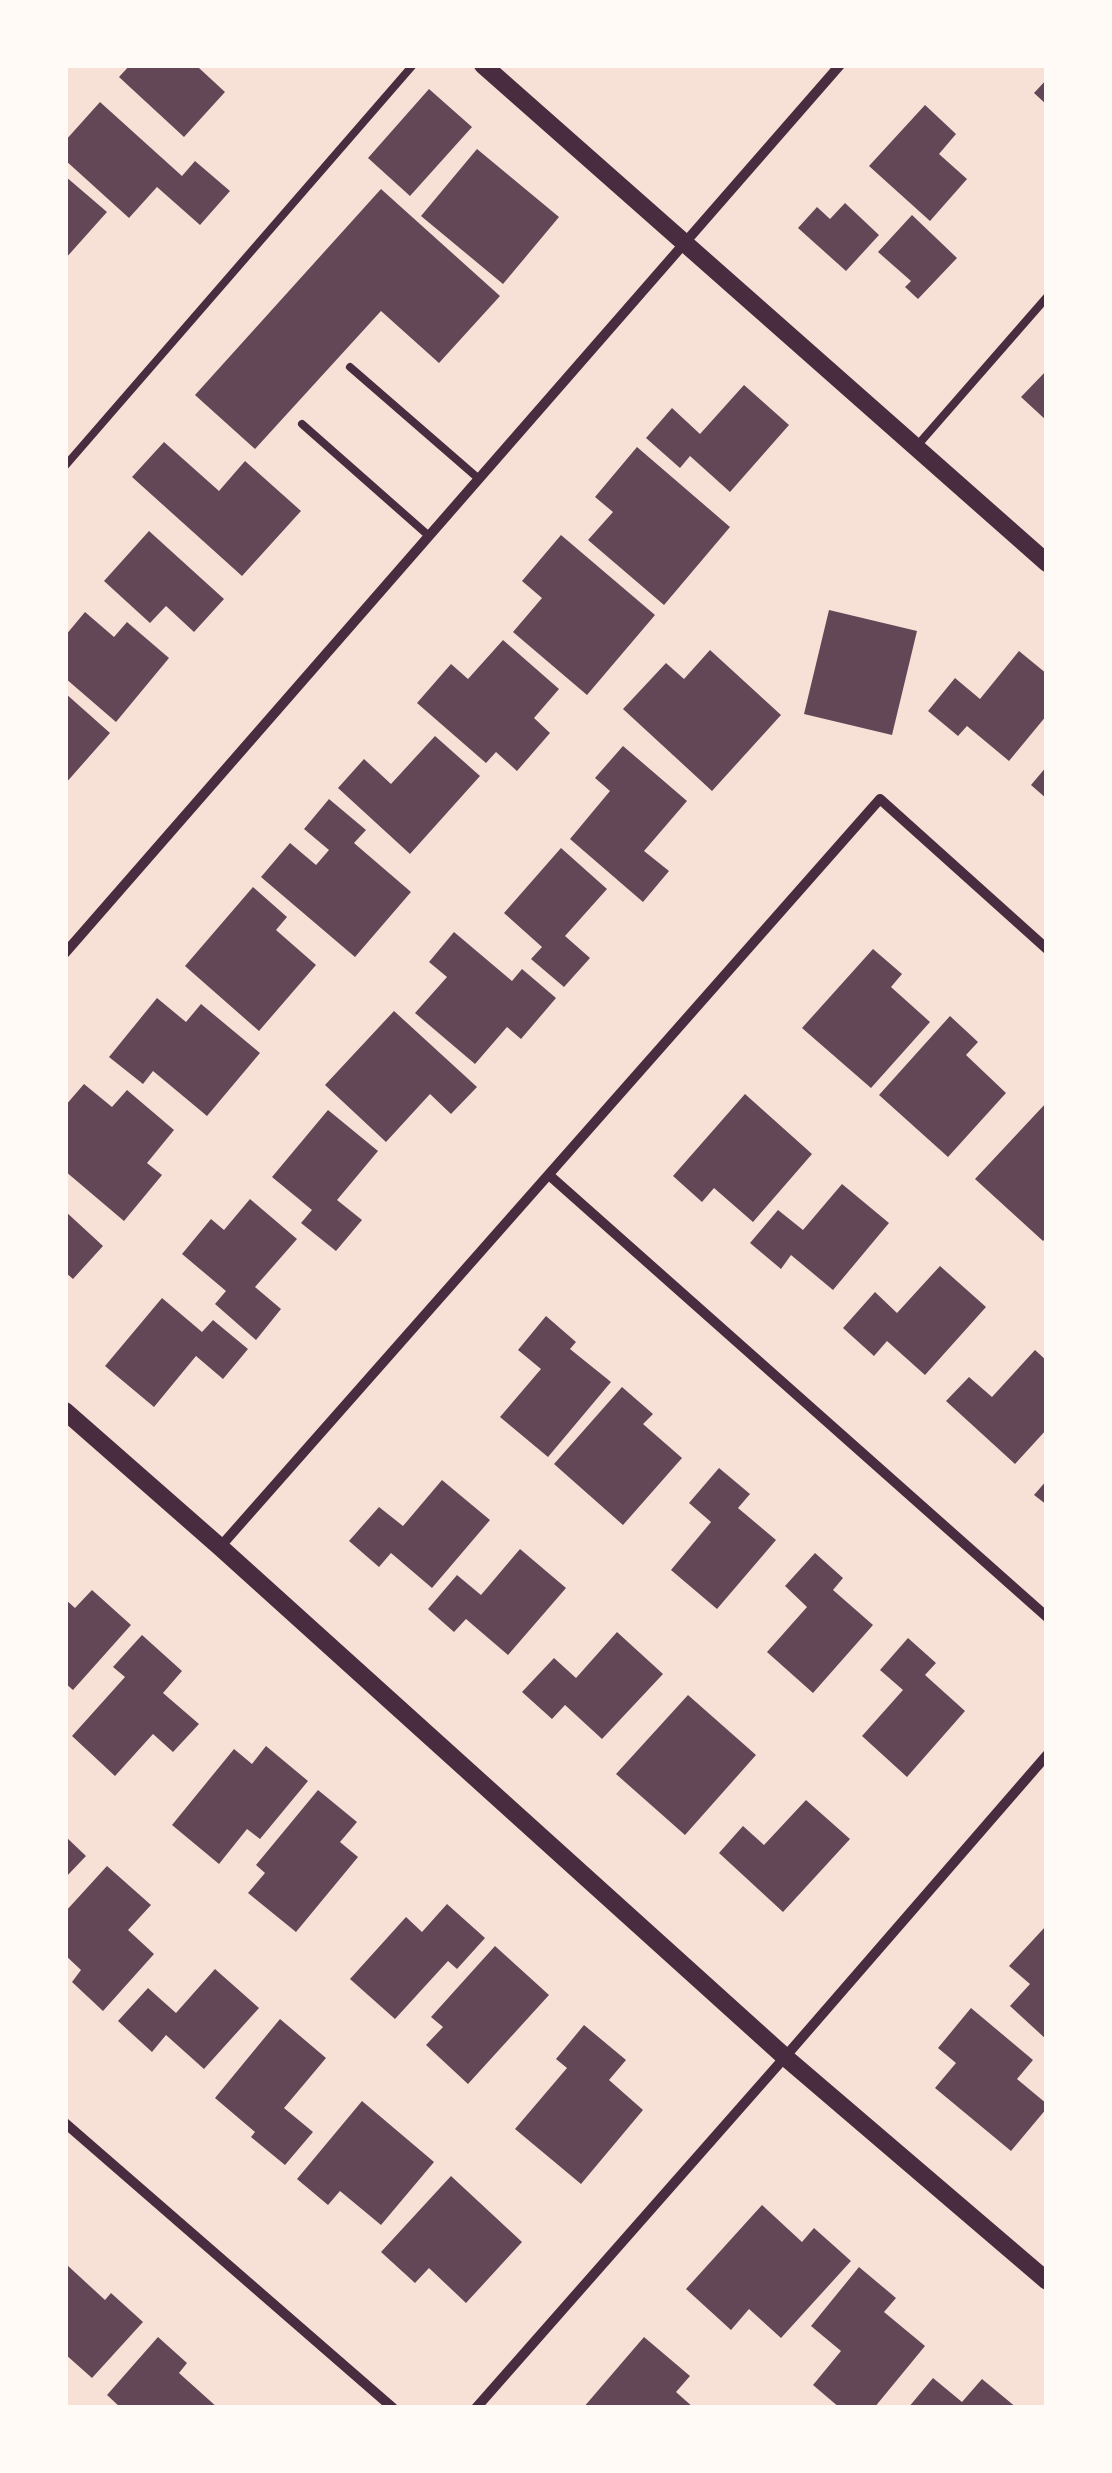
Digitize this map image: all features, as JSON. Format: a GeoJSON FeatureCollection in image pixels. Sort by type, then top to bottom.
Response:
{"type":"FeatureCollection","features":[{"type":"Feature","properties":{"kind":"street"},"geometry":{"type":"LineString","coordinates":[[483,65],[1047,563]]}},
{"type":"Feature","properties":{"kind":"street"},"geometry":{"type":"LineString","coordinates":[[65,953],[840,65]]}},
{"type":"Feature","properties":{"kind":"street"},"geometry":{"type":"LineString","coordinates":[[220,1547],[880,799],[1047,949]]}},
{"type":"Feature","properties":{"kind":"street"},"geometry":{"type":"LineString","coordinates":[[549,1175],[1047,1616]]}},
{"type":"Feature","properties":{"kind":"street"},"geometry":{"type":"LineString","coordinates":[[65,1411],[785,2057],[1047,2280]]}},
{"type":"Feature","properties":{"kind":"street"},"geometry":{"type":"LineString","coordinates":[[476,2408],[1047,1755]]}},
{"type":"Feature","properties":{"kind":"street"},"geometry":{"type":"LineString","coordinates":[[65,2123],[393,2408]]}},
{"type":"Feature","properties":{"kind":"lane"},"geometry":{"type":"LineString","coordinates":[[65,466],[413,65]]}},
{"type":"Feature","properties":{"kind":"lane"},"geometry":{"type":"LineString","coordinates":[[916,447],[1047,298]]}},
{"type":"Feature","properties":{"kind":"lane"},"geometry":{"type":"LineString","coordinates":[[350,368],[479,479]]}},
{"type":"Feature","properties":{"kind":"lane"},"geometry":{"type":"LineString","coordinates":[[302,424],[429,536]]}},
{"type":"Feature","properties":{"kind":"building"},"geometry":{"type":"Polygon","coordinates":[[[130,65],[202,65],[199,68],[225,92],[184,137],[119,77],[130,65]]]}},
{"type":"Feature","properties":{"kind":"building"},"geometry":{"type":"Polygon","coordinates":[[[1047,79],[1047,105],[1034,93],[1047,79]]]}},
{"type":"Feature","properties":{"kind":"building"},"geometry":{"type":"Polygon","coordinates":[[[429,89],[472,127],[410,196],[368,158],[429,89]]]}},
{"type":"Feature","properties":{"kind":"building"},"geometry":{"type":"Polygon","coordinates":[[[100,102],[182,176],[195,161],[230,191],[200,225],[157,187],[129,218],[65,160],[65,141],[100,102]]]}},
{"type":"Feature","properties":{"kind":"building"},"geometry":{"type":"Polygon","coordinates":[[[925,105],[956,134],[939,154],[967,179],[930,221],[869,166],[925,105]]]}},
{"type":"Feature","properties":{"kind":"building"},"geometry":{"type":"Polygon","coordinates":[[[477,149],[559,217],[503,284],[421,216],[477,149]]]}},
{"type":"Feature","properties":{"kind":"building"},"geometry":{"type":"Polygon","coordinates":[[[65,176],[107,212],[65,259],[65,176]]]}},
{"type":"Feature","properties":{"kind":"building"},"geometry":{"type":"Polygon","coordinates":[[[381,189],[500,296],[439,363],[381,311],[255,449],[195,395],[381,189]]]}},
{"type":"Feature","properties":{"kind":"building"},"geometry":{"type":"Polygon","coordinates":[[[845,203],[879,235],[846,271],[798,228],[817,207],[830,219],[845,203]]]}},
{"type":"Feature","properties":{"kind":"building"},"geometry":{"type":"Polygon","coordinates":[[[912,215],[957,258],[918,299],[905,287],[911,281],[878,252],[912,215]]]}},
{"type":"Feature","properties":{"kind":"building"},"geometry":{"type":"Polygon","coordinates":[[[1047,370],[1047,421],[1021,397],[1047,370]]]}},
{"type":"Feature","properties":{"kind":"building"},"geometry":{"type":"Polygon","coordinates":[[[744,385],[789,425],[730,492],[690,456],[680,468],[646,438],[672,408],[700,434],[744,385]]]}},
{"type":"Feature","properties":{"kind":"building"},"geometry":{"type":"Polygon","coordinates":[[[164,442],[219,491],[245,461],[301,511],[242,576],[132,477],[164,442]]]}},
{"type":"Feature","properties":{"kind":"building"},"geometry":{"type":"Polygon","coordinates":[[[637,447],[730,527],[664,605],[588,540],[613,512],[595,497],[637,447]]]}},
{"type":"Feature","properties":{"kind":"building"},"geometry":{"type":"Polygon","coordinates":[[[149,531],[224,599],[194,632],[166,606],[150,623],[104,581],[149,531]]]}},
{"type":"Feature","properties":{"kind":"building"},"geometry":{"type":"Polygon","coordinates":[[[561,535],[655,615],[587,695],[513,632],[542,598],[522,581],[561,535]]]}},
{"type":"Feature","properties":{"kind":"building"},"geometry":{"type":"Polygon","coordinates":[[[829,610],[917,631],[892,735],[804,714],[829,610]]]}},
{"type":"Feature","properties":{"kind":"building"},"geometry":{"type":"Polygon","coordinates":[[[85,612],[114,637],[127,622],[169,658],[116,722],[65,678],[65,636],[85,612]]]}},
{"type":"Feature","properties":{"kind":"building"},"geometry":{"type":"Polygon","coordinates":[[[503,640],[559,689],[534,718],[550,733],[517,771],[496,752],[486,763],[417,703],[451,664],[468,679],[503,640]]]}},
{"type":"Feature","properties":{"kind":"building"},"geometry":{"type":"Polygon","coordinates":[[[710,650],[781,715],[712,791],[623,709],[666,663],[684,679],[710,650]]]}},
{"type":"Feature","properties":{"kind":"building"},"geometry":{"type":"Polygon","coordinates":[[[1019,651],[1047,674],[1047,715],[1009,761],[967,726],[958,736],[928,711],[955,678],[980,699],[1019,651]]]}},
{"type":"Feature","properties":{"kind":"building"},"geometry":{"type":"Polygon","coordinates":[[[65,693],[110,733],[65,784],[65,693]]]}},
{"type":"Feature","properties":{"kind":"building"},"geometry":{"type":"Polygon","coordinates":[[[435,736],[480,776],[410,854],[338,788],[364,759],[391,784],[435,736]]]}},
{"type":"Feature","properties":{"kind":"building"},"geometry":{"type":"Polygon","coordinates":[[[623,746],[687,801],[644,851],[669,871],[643,902],[570,839],[610,791],[595,778],[623,746]]]}},
{"type":"Feature","properties":{"kind":"building"},"geometry":{"type":"Polygon","coordinates":[[[1047,766],[1047,799],[1031,785],[1047,766]]]}},
{"type":"Feature","properties":{"kind":"building"},"geometry":{"type":"Polygon","coordinates":[[[329,799],[366,830],[354,843],[411,892],[355,957],[261,877],[290,843],[316,865],[329,850],[304,829],[329,799]]]}},
{"type":"Feature","properties":{"kind":"building"},"geometry":{"type":"Polygon","coordinates":[[[561,848],[607,889],[565,936],[590,958],[564,987],[531,959],[542,947],[504,913],[561,848]]]}},
{"type":"Feature","properties":{"kind":"building"},"geometry":{"type":"Polygon","coordinates":[[[253,887],[287,917],[276,930],[316,965],[259,1031],[185,966],[253,887]]]}},
{"type":"Feature","properties":{"kind":"building"},"geometry":{"type":"Polygon","coordinates":[[[454,932],[512,981],[522,969],[556,998],[521,1039],[507,1027],[475,1064],[415,1013],[447,977],[429,962],[454,932]]]}},
{"type":"Feature","properties":{"kind":"building"},"geometry":{"type":"Polygon","coordinates":[[[873,949],[902,974],[891,987],[930,1022],[871,1088],[802,1028],[873,949]]]}},
{"type":"Feature","properties":{"kind":"building"},"geometry":{"type":"Polygon","coordinates":[[[157,998],[186,1022],[201,1004],[260,1053],[207,1116],[153,1071],[143,1084],[109,1057],[157,998]]]}},
{"type":"Feature","properties":{"kind":"building"},"geometry":{"type":"Polygon","coordinates":[[[394,1011],[477,1087],[451,1114],[430,1094],[386,1142],[325,1085],[394,1011]]]}},
{"type":"Feature","properties":{"kind":"building"},"geometry":{"type":"Polygon","coordinates":[[[950,1016],[978,1042],[966,1055],[1006,1093],[948,1157],[879,1095],[950,1016]]]}},
{"type":"Feature","properties":{"kind":"building"},"geometry":{"type":"Polygon","coordinates":[[[84,1084],[112,1107],[127,1090],[174,1130],[147,1163],[162,1175],[124,1221],[65,1171],[65,1106],[84,1084]]]}},
{"type":"Feature","properties":{"kind":"building"},"geometry":{"type":"Polygon","coordinates":[[[745,1094],[812,1154],[753,1222],[714,1188],[702,1202],[673,1176],[745,1094]]]}},
{"type":"Feature","properties":{"kind":"building"},"geometry":{"type":"Polygon","coordinates":[[[1047,1102],[1047,1236],[1043,1241],[975,1179],[1047,1102]]]}},
{"type":"Feature","properties":{"kind":"building"},"geometry":{"type":"Polygon","coordinates":[[[328,1110],[378,1151],[337,1200],[362,1220],[336,1251],[301,1223],[312,1210],[272,1177],[328,1110]]]}},
{"type":"Feature","properties":{"kind":"building"},"geometry":{"type":"Polygon","coordinates":[[[842,1184],[889,1223],[833,1290],[791,1255],[781,1269],[750,1243],[778,1210],[803,1230],[842,1184]]]}},
{"type":"Feature","properties":{"kind":"building"},"geometry":{"type":"Polygon","coordinates":[[[250,1199],[297,1239],[255,1287],[281,1309],[256,1340],[215,1304],[226,1291],[182,1254],[211,1219],[224,1230],[250,1199]]]}},
{"type":"Feature","properties":{"kind":"building"},"geometry":{"type":"Polygon","coordinates":[[[65,1211],[103,1246],[73,1279],[65,1272],[65,1211]]]}},
{"type":"Feature","properties":{"kind":"building"},"geometry":{"type":"Polygon","coordinates":[[[940,1266],[986,1307],[925,1375],[887,1341],[874,1356],[843,1328],[875,1292],[897,1313],[940,1266]]]}},
{"type":"Feature","properties":{"kind":"building"},"geometry":{"type":"Polygon","coordinates":[[[162,1298],[202,1332],[213,1320],[248,1349],[223,1379],[196,1356],[154,1407],[105,1366],[162,1298]]]}},
{"type":"Feature","properties":{"kind":"building"},"geometry":{"type":"Polygon","coordinates":[[[546,1316],[576,1342],[570,1349],[611,1382],[548,1457],[500,1417],[541,1369],[518,1350],[546,1316]]]}},
{"type":"Feature","properties":{"kind":"building"},"geometry":{"type":"Polygon","coordinates":[[[1035,1350],[1047,1361],[1047,1429],[1015,1464],[946,1401],[969,1377],[992,1397],[1035,1350]]]}},
{"type":"Feature","properties":{"kind":"building"},"geometry":{"type":"Polygon","coordinates":[[[622,1387],[653,1414],[643,1424],[682,1458],[623,1525],[554,1464],[622,1387]]]}},
{"type":"Feature","properties":{"kind":"building"},"geometry":{"type":"Polygon","coordinates":[[[719,1468],[750,1494],[738,1508],[776,1540],[717,1609],[671,1570],[711,1522],[689,1503],[719,1468]]]}},
{"type":"Feature","properties":{"kind":"building"},"geometry":{"type":"Polygon","coordinates":[[[442,1480],[490,1520],[432,1588],[391,1553],[379,1567],[349,1541],[379,1507],[403,1526],[442,1480]]]}},
{"type":"Feature","properties":{"kind":"building"},"geometry":{"type":"Polygon","coordinates":[[[1047,1480],[1047,1505],[1034,1495],[1047,1480]]]}},
{"type":"Feature","properties":{"kind":"building"},"geometry":{"type":"Polygon","coordinates":[[[520,1549],[566,1588],[508,1655],[466,1619],[454,1632],[428,1609],[457,1575],[481,1595],[520,1549]]]}},
{"type":"Feature","properties":{"kind":"building"},"geometry":{"type":"Polygon","coordinates":[[[815,1553],[843,1578],[833,1590],[873,1625],[813,1693],[767,1652],[807,1607],[785,1586],[815,1553]]]}},
{"type":"Feature","properties":{"kind":"building"},"geometry":{"type":"Polygon","coordinates":[[[92,1590],[131,1625],[73,1690],[65,1683],[65,1599],[75,1608],[92,1590]]]}},
{"type":"Feature","properties":{"kind":"building"},"geometry":{"type":"Polygon","coordinates":[[[617,1632],[663,1674],[602,1739],[565,1705],[552,1719],[522,1692],[554,1658],[576,1678],[617,1632]]]}},
{"type":"Feature","properties":{"kind":"building"},"geometry":{"type":"Polygon","coordinates":[[[142,1635],[182,1671],[163,1693],[199,1724],[173,1752],[153,1734],[115,1776],[72,1736],[125,1677],[113,1667],[142,1635]]]}},
{"type":"Feature","properties":{"kind":"building"},"geometry":{"type":"Polygon","coordinates":[[[908,1638],[936,1663],[925,1675],[965,1711],[907,1777],[862,1736],[903,1690],[880,1670],[908,1638]]]}},
{"type":"Feature","properties":{"kind":"building"},"geometry":{"type":"Polygon","coordinates":[[[688,1695],[756,1755],[685,1835],[616,1774],[688,1695]]]}},
{"type":"Feature","properties":{"kind":"building"},"geometry":{"type":"Polygon","coordinates":[[[266,1746],[308,1781],[260,1839],[247,1829],[219,1864],[172,1825],[234,1749],[252,1764],[266,1746]]]}},
{"type":"Feature","properties":{"kind":"building"},"geometry":{"type":"Polygon","coordinates":[[[318,1790],[357,1822],[340,1842],[358,1857],[296,1932],[248,1893],[265,1873],[256,1865],[318,1790]]]}},
{"type":"Feature","properties":{"kind":"building"},"geometry":{"type":"Polygon","coordinates":[[[806,1800],[850,1839],[783,1912],[719,1853],[743,1826],[764,1845],[806,1800]]]}},
{"type":"Feature","properties":{"kind":"building"},"geometry":{"type":"Polygon","coordinates":[[[65,1836],[86,1856],[65,1878],[65,1836]]]}},
{"type":"Feature","properties":{"kind":"building"},"geometry":{"type":"Polygon","coordinates":[[[107,1866],[151,1905],[128,1930],[154,1954],[103,2011],[72,1982],[81,1970],[65,1955],[65,1912],[107,1866]]]}},
{"type":"Feature","properties":{"kind":"building"},"geometry":{"type":"Polygon","coordinates":[[[447,1904],[485,1938],[457,1969],[448,1961],[395,2019],[350,1979],[406,1917],[422,1932],[447,1904]]]}},
{"type":"Feature","properties":{"kind":"building"},"geometry":{"type":"Polygon","coordinates":[[[1045,1927],[1047,2040],[1010,2006],[1030,1984],[1009,1966],[1045,1927]]]}},
{"type":"Feature","properties":{"kind":"building"},"geometry":{"type":"Polygon","coordinates":[[[495,1946],[549,1995],[468,2084],[426,2045],[443,2027],[431,2017],[495,1946]]]}},
{"type":"Feature","properties":{"kind":"building"},"geometry":{"type":"Polygon","coordinates":[[[215,1969],[259,2008],[204,2069],[166,2035],[152,2052],[118,2021],[148,1988],[176,2013],[215,1969]]]}},
{"type":"Feature","properties":{"kind":"building"},"geometry":{"type":"Polygon","coordinates":[[[971,2008],[1033,2060],[1017,2079],[1047,2104],[1011,2151],[935,2088],[956,2063],[938,2048],[971,2008]]]}},
{"type":"Feature","properties":{"kind":"building"},"geometry":{"type":"Polygon","coordinates":[[[280,2019],[326,2058],[284,2108],[313,2132],[285,2165],[251,2137],[255,2132],[215,2098],[280,2019]]]}},
{"type":"Feature","properties":{"kind":"building"},"geometry":{"type":"Polygon","coordinates":[[[584,2025],[626,2060],[609,2080],[643,2110],[581,2184],[515,2129],[567,2068],[556,2059],[584,2025]]]}},
{"type":"Feature","properties":{"kind":"building"},"geometry":{"type":"Polygon","coordinates":[[[362,2101],[434,2162],[381,2225],[340,2191],[328,2205],[297,2179],[362,2101]]]}},
{"type":"Feature","properties":{"kind":"building"},"geometry":{"type":"Polygon","coordinates":[[[451,2176],[522,2242],[466,2303],[429,2268],[415,2283],[381,2252],[451,2176]]]}},
{"type":"Feature","properties":{"kind":"building"},"geometry":{"type":"Polygon","coordinates":[[[762,2205],[802,2242],[814,2228],[851,2261],[781,2338],[749,2309],[731,2330],[686,2289],[762,2205]]]}},
{"type":"Feature","properties":{"kind":"building"},"geometry":{"type":"Polygon","coordinates":[[[67,2265],[105,2300],[111,2293],[143,2322],[92,2378],[65,2354],[67,2265]]]}},
{"type":"Feature","properties":{"kind":"building"},"geometry":{"type":"Polygon","coordinates":[[[859,2267],[896,2298],[884,2312],[925,2346],[874,2408],[840,2408],[813,2385],[841,2351],[811,2326],[859,2267]]]}},
{"type":"Feature","properties":{"kind":"building"},"geometry":{"type":"Polygon","coordinates":[[[158,2337],[187,2363],[179,2373],[218,2408],[121,2408],[107,2395],[158,2337]]]}},
{"type":"Feature","properties":{"kind":"building"},"geometry":{"type":"Polygon","coordinates":[[[644,2337],[690,2376],[676,2392],[694,2408],[583,2408],[644,2337]]]}},
{"type":"Feature","properties":{"kind":"building"},"geometry":{"type":"Polygon","coordinates":[[[933,2378],[962,2402],[982,2379],[1017,2408],[908,2408],[933,2378]]]}}]}
